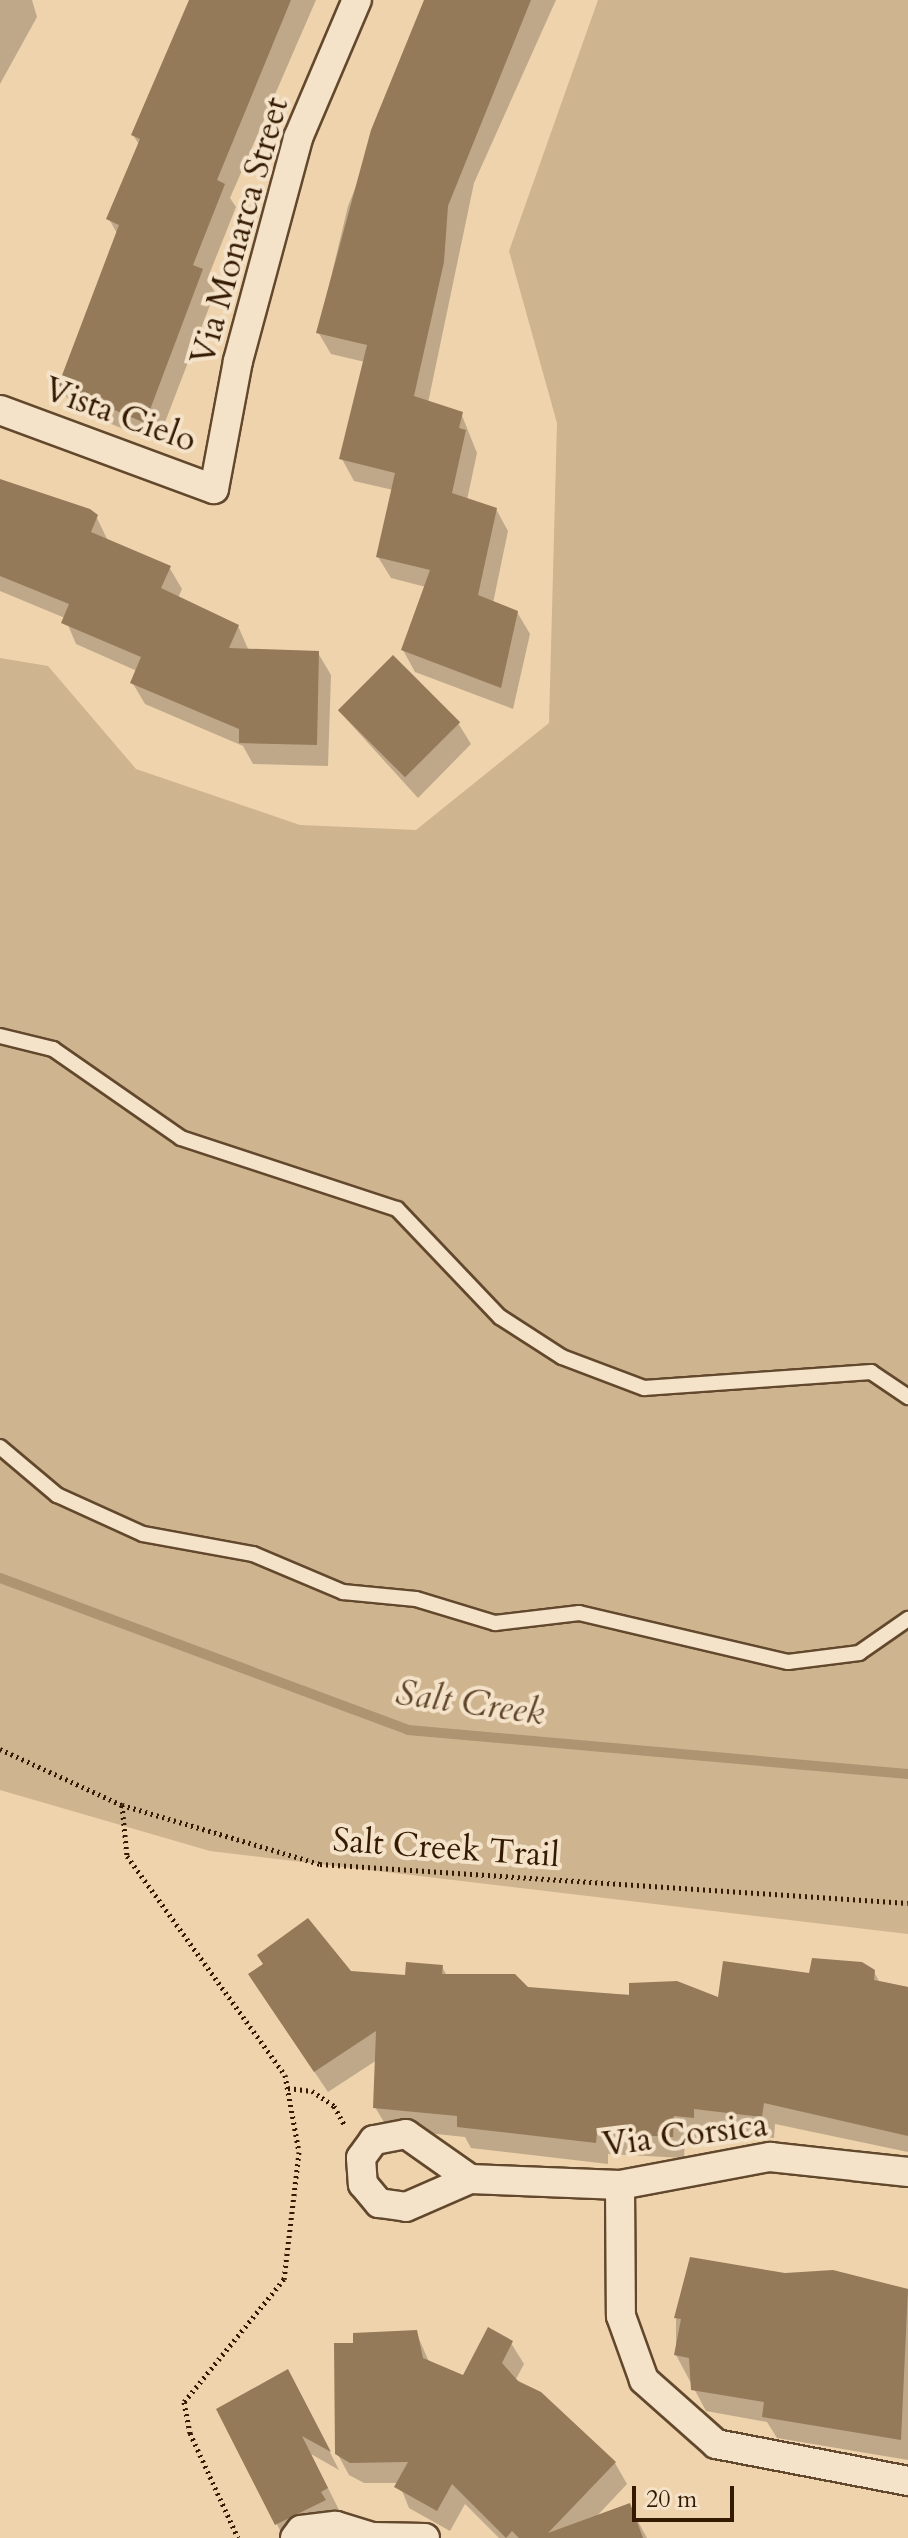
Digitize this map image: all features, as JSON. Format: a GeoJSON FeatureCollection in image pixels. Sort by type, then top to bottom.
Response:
{"type":"FeatureCollection","features":[{"type":"Feature","properties":{"kind":"street","name":"Via Monarca Street"},"geometry":{"type":"LineString","coordinates":[[214,489],[238,361],[298,138],[357,0]]}},
{"type":"Feature","properties":{"kind":"street","name":"Vista Cielo"},"geometry":{"type":"LineString","coordinates":[[0,410],[214,489]]}},
{"type":"Feature","properties":{"kind":"street"},"geometry":{"type":"LineString","coordinates":[[366,2151],[374,2140],[406,2134],[470,2179]]}},
{"type":"Feature","properties":{"kind":"street","name":"Via Corsica"},"geometry":{"type":"LineString","coordinates":[[366,2151],[363,2184],[379,2203],[418,2204],[470,2179],[620,2185],[770,2157],[908,2172]]}},
{"type":"Feature","properties":{"kind":"street"},"geometry":{"type":"LineString","coordinates":[[620,2185],[621,2316],[644,2380],[716,2444],[908,2481]]}},
{"type":"Feature","properties":{"kind":"street"},"geometry":{"type":"LineString","coordinates":[[295,2538],[301,2530],[336,2526],[373,2537],[425,2538]]}},
{"type":"Feature","properties":{"kind":"lane"},"geometry":{"type":"LineString","coordinates":[[0,1036],[53,1049],[181,1138],[397,1209],[500,1317],[562,1357],[644,1388],[871,1372],[908,1397]]}},
{"type":"Feature","properties":{"kind":"lane"},"geometry":{"type":"LineString","coordinates":[[0,1447],[57,1495],[143,1534],[253,1554],[343,1592],[416,1599],[495,1623],[579,1613],[788,1662],[859,1653],[908,1619]]}},
{"type":"Feature","properties":{"kind":"path","name":"Salt Creek Trail"},"geometry":{"type":"LineString","coordinates":[[0,1749],[122,1805],[320,1864],[908,1903]]}},
{"type":"Feature","properties":{"kind":"path"},"geometry":{"type":"LineString","coordinates":[[122,1805],[127,1856],[243,2011],[288,2088],[299,2152],[284,2279],[184,2402],[190,2433],[238,2538]]}},
{"type":"Feature","properties":{"kind":"path"},"geometry":{"type":"LineString","coordinates":[[288,2088],[312,2091],[334,2106],[366,2151]]}},
{"type":"Feature","properties":{"kind":"shaded area"},"geometry":{"type":"Polygon","coordinates":[[[598,0],[908,0],[908,1934],[210,1851],[0,1790],[0,658],[48,666],[136,769],[300,825],[416,830],[549,723],[557,423],[509,251],[598,0]]]}},
{"type":"Feature","properties":{"kind":"building"},"geometry":{"type":"Polygon","coordinates":[[[189,0],[291,0],[217,180],[225,184],[193,265],[203,269],[145,423],[58,386],[119,225],[106,219],[140,139],[131,135],[189,0]]]}},
{"type":"Feature","properties":{"kind":"building"},"geometry":{"type":"Polygon","coordinates":[[[424,0],[531,0],[448,206],[444,262],[414,396],[463,412],[459,428],[466,430],[452,493],[497,508],[478,595],[518,611],[501,688],[401,650],[430,570],[376,557],[395,473],[339,459],[367,345],[316,333],[371,130],[424,0]]]}},
{"type":"Feature","properties":{"kind":"building"},"geometry":{"type":"Polygon","coordinates":[[[0,479],[90,509],[98,515],[91,532],[171,566],[161,588],[239,625],[229,648],[319,651],[317,745],[239,743],[239,729],[130,683],[141,657],[61,623],[69,604],[0,576],[0,479]]]}},
{"type":"Feature","properties":{"kind":"building"},"geometry":{"type":"Polygon","coordinates":[[[393,655],[460,722],[405,777],[338,710],[393,655]]]}},
{"type":"Feature","properties":{"kind":"building"},"geometry":{"type":"Polygon","coordinates":[[[308,1918],[351,1971],[405,1975],[406,1962],[443,1965],[442,1974],[515,1974],[528,1987],[629,1995],[629,1983],[677,1981],[718,1997],[723,1961],[809,1973],[812,1958],[862,1962],[875,1970],[874,1980],[908,1987],[908,2136],[764,2103],[762,2117],[694,2109],[694,2118],[674,2116],[673,2137],[597,2133],[596,2143],[457,2127],[457,2116],[373,2108],[376,2031],[314,2072],[248,1974],[263,1964],[257,1955],[308,1918]]]}},
{"type":"Feature","properties":{"kind":"building"},"geometry":{"type":"Polygon","coordinates":[[[690,2257],[785,2273],[833,2270],[908,2289],[901,2440],[762,2417],[764,2402],[691,2390],[689,2358],[674,2355],[681,2319],[674,2318],[690,2257]]]}},
{"type":"Feature","properties":{"kind":"building"},"geometry":{"type":"Polygon","coordinates":[[[488,2327],[513,2341],[502,2363],[518,2381],[541,2392],[616,2462],[548,2533],[630,2503],[643,2538],[519,2538],[512,2531],[506,2538],[452,2484],[437,2511],[394,2487],[408,2462],[350,2463],[335,2454],[334,2343],[353,2343],[353,2333],[417,2330],[423,2358],[463,2375],[488,2327]]]}},
{"type":"Feature","properties":{"kind":"building"},"geometry":{"type":"Polygon","coordinates":[[[288,2369],[331,2452],[302,2436],[328,2488],[321,2492],[326,2500],[275,2525],[216,2409],[288,2369]]]}},
{"type":"Feature","properties":{"kind":"waterway","name":"Salt Creek"},"geometry":{"type":"LineString","coordinates":[[0,1578],[408,1730],[908,1774]]}}]}
